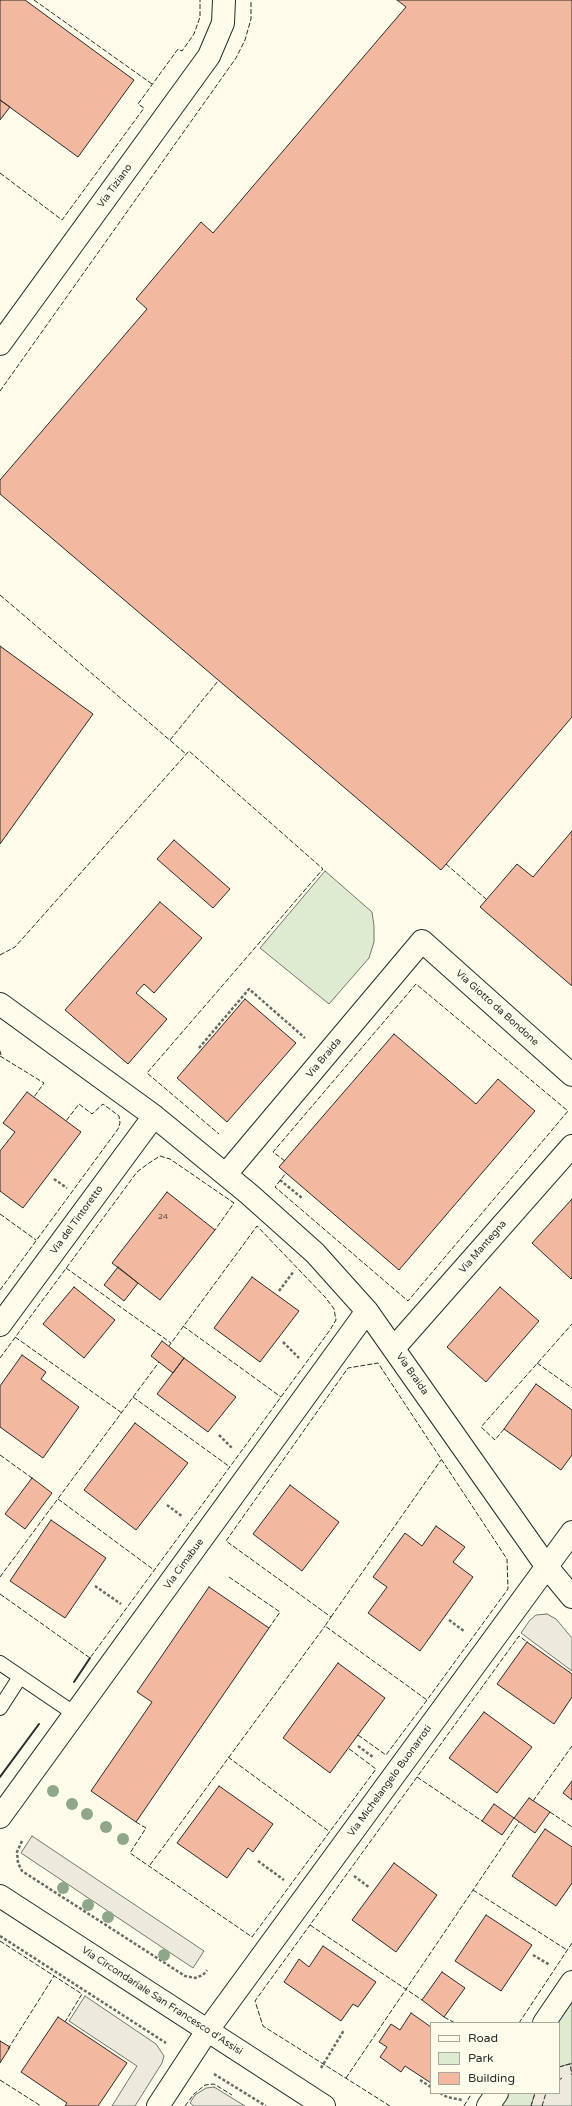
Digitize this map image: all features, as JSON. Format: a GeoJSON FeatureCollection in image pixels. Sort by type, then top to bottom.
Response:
{"type":"FeatureCollection","features":[{"type":"Feature","properties":{"kind":"street","name":"Via Tiziano"},"geometry":{"type":"LineString","coordinates":[[0,344],[209,56],[223,23],[224,0]]}},
{"type":"Feature","properties":{"kind":"street","name":"Via Giotto da Bondone"},"geometry":{"type":"LineString","coordinates":[[422,941],[572,1075]]}},
{"type":"Feature","properties":{"kind":"street","name":"Via Braida"},"geometry":{"type":"LineString","coordinates":[[226,1174],[422,941]]}},
{"type":"Feature","properties":{"kind":"street","name":"Via Braida"},"geometry":{"type":"LineString","coordinates":[[0,1004],[154,1116],[226,1174],[316,1253],[367,1311],[547,1567],[572,1597]]}},
{"type":"Feature","properties":{"kind":"street","name":"Via del Tintoretto"},"geometry":{"type":"LineString","coordinates":[[0,1325],[154,1116]]}},
{"type":"Feature","properties":{"kind":"street","name":"Via Mantegna"},"geometry":{"type":"LineString","coordinates":[[394,1348],[572,1146]]}},
{"type":"Feature","properties":{"kind":"street","name":"Via Cimabue"},"geometry":{"type":"LineString","coordinates":[[0,1817],[367,1311]]}},
{"type":"Feature","properties":{"kind":"street","name":"Via Michelangelo Buonarroti"},"geometry":{"type":"LineString","coordinates":[[158,2106],[208,2031],[572,1532]]}},
{"type":"Feature","properties":{"kind":"street","name":"Via Circondariale San Francesco d'Assisi"},"geometry":{"type":"LineString","coordinates":[[0,1896],[324,2106]]}},
{"type":"Feature","properties":{"kind":"street"},"geometry":{"type":"LineString","coordinates":[[544,2022],[564,1975]]}},
{"type":"Feature","properties":{"kind":"street"},"geometry":{"type":"LineString","coordinates":[[488,2106],[496,2094]]}},
{"type":"Feature","properties":{"kind":"lane"},"geometry":{"type":"LineString","coordinates":[[1,1665],[75,1714]]}},
{"type":"Feature","properties":{"kind":"lane"},"geometry":{"type":"LineString","coordinates":[[0,1708],[20,1677]]}},
{"type":"Feature","properties":{"kind":"path"},"geometry":{"type":"LineString","coordinates":[[199,1048],[249,989],[308,1041]]}},
{"type":"Feature","properties":{"kind":"path"},"geometry":{"type":"LineString","coordinates":[[54,1179],[72,1191]]}},
{"type":"Feature","properties":{"kind":"path"},"geometry":{"type":"LineString","coordinates":[[280,1180],[302,1198]]}},
{"type":"Feature","properties":{"kind":"path"},"geometry":{"type":"LineString","coordinates":[[279,1291],[296,1267]]}},
{"type":"Feature","properties":{"kind":"path"},"geometry":{"type":"LineString","coordinates":[[282,1342],[299,1358]]}},
{"type":"Feature","properties":{"kind":"path"},"geometry":{"type":"LineString","coordinates":[[219,1435],[234,1450]]}},
{"type":"Feature","properties":{"kind":"path"},"geometry":{"type":"LineString","coordinates":[[167,1505],[184,1518]]}},
{"type":"Feature","properties":{"kind":"path"},"geometry":{"type":"LineString","coordinates":[[95,1586],[127,1608]]}},
{"type":"Feature","properties":{"kind":"path"},"geometry":{"type":"LineString","coordinates":[[449,1620],[467,1633]]}},
{"type":"Feature","properties":{"kind":"path"},"geometry":{"type":"LineString","coordinates":[[358,1746],[376,1758]]}},
{"type":"Feature","properties":{"kind":"path"},"geometry":{"type":"LineString","coordinates":[[22,1841],[16,1852],[18,1863],[22,1871],[185,1976],[195,1978],[203,1975],[207,1970]]}},
{"type":"Feature","properties":{"kind":"path"},"geometry":{"type":"LineString","coordinates":[[258,1861],[285,1881]]}},
{"type":"Feature","properties":{"kind":"path"},"geometry":{"type":"LineString","coordinates":[[348,1872],[370,1888]]}},
{"type":"Feature","properties":{"kind":"path"},"geometry":{"type":"LineString","coordinates":[[0,1936],[167,2043]]}},
{"type":"Feature","properties":{"kind":"path"},"geometry":{"type":"LineString","coordinates":[[533,1954],[564,1975]]}},
{"type":"Feature","properties":{"kind":"path"},"geometry":{"type":"LineString","coordinates":[[321,2068],[344,2030]]}},
{"type":"Feature","properties":{"kind":"path"},"geometry":{"type":"LineString","coordinates":[[214,2074],[266,2106]]}},
{"type":"Feature","properties":{"kind":"path"},"geometry":{"type":"LineString","coordinates":[[420,2080],[430,2086]]}},
{"type":"Feature","properties":{"kind":"path"},"geometry":{"type":"LineString","coordinates":[[442,2094],[447,2097],[467,2101]]}},
{"type":"Feature","properties":{"kind":"green space"},"geometry":{"type":"Polygon","coordinates":[[[325,871],[372,912],[374,926],[374,942],[369,958],[329,1004],[260,948],[325,871]]]}},
{"type":"Feature","properties":{"kind":"green space"},"geometry":{"type":"Polygon","coordinates":[[[572,1983],[572,2106],[490,2106],[498,2094],[560,2094],[560,2022],[546,2022],[572,1983]]]}},
{"type":"Feature","properties":{"kind":"shaded area"},"geometry":{"type":"Polygon","coordinates":[[[547,1614],[556,1619],[572,1638],[572,1671],[521,1633],[530,1620],[536,1615],[547,1614]]]}},
{"type":"Feature","properties":{"kind":"shaded area"},"geometry":{"type":"Polygon","coordinates":[[[32,1836],[204,1951],[193,1968],[21,1853],[32,1836]]]}},
{"type":"Feature","properties":{"kind":"shaded area"},"geometry":{"type":"Polygon","coordinates":[[[85,1996],[156,2044],[164,2056],[162,2063],[135,2106],[112,2106],[137,2066],[69,2021],[85,1996]]]}},
{"type":"Feature","properties":{"kind":"shaded area"},"geometry":{"type":"Polygon","coordinates":[[[572,2063],[572,2106],[531,2106],[535,2094],[560,2094],[560,2067],[572,2063]]]}},
{"type":"Feature","properties":{"kind":"shaded area"},"geometry":{"type":"Polygon","coordinates":[[[214,2087],[245,2106],[194,2106],[190,2103],[195,2095],[206,2088],[214,2087]]]}},
{"type":"Feature","properties":{"kind":"building"},"geometry":{"type":"Polygon","coordinates":[[[0,0],[25,0],[134,80],[78,157],[0,100],[0,0]]]}},
{"type":"Feature","properties":{"kind":"building"},"geometry":{"type":"Polygon","coordinates":[[[397,0],[572,0],[572,717],[441,870],[0,494],[0,480],[147,309],[136,299],[201,222],[213,233],[406,7],[397,0]]]}},
{"type":"Feature","properties":{"kind":"building"},"geometry":{"type":"Polygon","coordinates":[[[0,100],[10,107],[0,120],[0,100]]]}},
{"type":"Feature","properties":{"kind":"building"},"geometry":{"type":"Polygon","coordinates":[[[0,646],[93,714],[0,844],[0,646]]]}},
{"type":"Feature","properties":{"kind":"building"},"geometry":{"type":"Polygon","coordinates":[[[572,831],[572,986],[480,907],[517,864],[533,877],[572,831]]]}},
{"type":"Feature","properties":{"kind":"building"},"geometry":{"type":"Polygon","coordinates":[[[174,840],[230,889],[213,908],[157,859],[174,840]]]}},
{"type":"Feature","properties":{"kind":"building"},"geometry":{"type":"Polygon","coordinates":[[[160,902],[202,938],[154,993],[144,984],[136,993],[167,1019],[128,1064],[65,1010],[160,902]]]}},
{"type":"Feature","properties":{"kind":"building"},"geometry":{"type":"Polygon","coordinates":[[[245,999],[296,1043],[227,1122],[177,1078],[245,999]]]}},
{"type":"Feature","properties":{"kind":"building"},"geometry":{"type":"Polygon","coordinates":[[[394,1034],[476,1104],[498,1079],[535,1111],[399,1270],[279,1167],[394,1034]]]}},
{"type":"Feature","properties":{"kind":"building"},"geometry":{"type":"Polygon","coordinates":[[[27,1092],[81,1132],[23,1208],[0,1191],[0,1151],[15,1132],[3,1123],[27,1092]]]}},
{"type":"Feature","properties":{"kind":"building"},"geometry":{"type":"Polygon","coordinates":[[[167,1192],[215,1230],[160,1300],[112,1263],[167,1192]]]}},
{"type":"Feature","properties":{"kind":"building"},"geometry":{"type":"Polygon","coordinates":[[[572,1199],[572,1278],[571,1279],[532,1243],[572,1199]]]}},
{"type":"Feature","properties":{"kind":"building"},"geometry":{"type":"Polygon","coordinates":[[[118,1267],[138,1283],[124,1301],[104,1285],[118,1267]]]}},
{"type":"Feature","properties":{"kind":"building"},"geometry":{"type":"Polygon","coordinates":[[[252,1277],[299,1311],[260,1362],[214,1328],[252,1277]]]}},
{"type":"Feature","properties":{"kind":"building"},"geometry":{"type":"Polygon","coordinates":[[[74,1287],[115,1320],[84,1358],[43,1324],[74,1287]]]}},
{"type":"Feature","properties":{"kind":"building"},"geometry":{"type":"Polygon","coordinates":[[[500,1287],[539,1321],[486,1382],[447,1347],[500,1287]]]}},
{"type":"Feature","properties":{"kind":"building"},"geometry":{"type":"Polygon","coordinates":[[[162,1341],[184,1358],[173,1373],[151,1356],[162,1341]]]}},
{"type":"Feature","properties":{"kind":"building"},"geometry":{"type":"Polygon","coordinates":[[[22,1355],[46,1372],[41,1379],[79,1407],[43,1458],[0,1427],[0,1386],[22,1355]]]}},
{"type":"Feature","properties":{"kind":"building"},"geometry":{"type":"Polygon","coordinates":[[[184,1358],[236,1397],[208,1432],[157,1394],[184,1358]]]}},
{"type":"Feature","properties":{"kind":"building"},"geometry":{"type":"Polygon","coordinates":[[[536,1384],[572,1410],[572,1455],[561,1470],[504,1429],[536,1384]]]}},
{"type":"Feature","properties":{"kind":"building"},"geometry":{"type":"Polygon","coordinates":[[[135,1423],[188,1463],[136,1530],[84,1490],[135,1423]]]}},
{"type":"Feature","properties":{"kind":"building"},"geometry":{"type":"Polygon","coordinates":[[[32,1478],[52,1493],[25,1529],[5,1514],[32,1478]]]}},
{"type":"Feature","properties":{"kind":"building"},"geometry":{"type":"Polygon","coordinates":[[[290,1485],[339,1522],[302,1571],[253,1534],[290,1485]]]}},
{"type":"Feature","properties":{"kind":"building"},"geometry":{"type":"Polygon","coordinates":[[[51,1520],[106,1558],[65,1618],[10,1581],[51,1520]]]}},
{"type":"Feature","properties":{"kind":"building"},"geometry":{"type":"Polygon","coordinates":[[[436,1526],[465,1547],[453,1562],[473,1577],[420,1651],[368,1613],[387,1587],[373,1577],[405,1533],[422,1546],[436,1526]]]}},
{"type":"Feature","properties":{"kind":"building"},"geometry":{"type":"Polygon","coordinates":[[[209,1587],[269,1628],[136,1822],[91,1791],[152,1702],[137,1692],[209,1587]]]}},
{"type":"Feature","properties":{"kind":"building"},"geometry":{"type":"Polygon","coordinates":[[[527,1642],[572,1674],[572,1697],[554,1724],[497,1684],[527,1642]]]}},
{"type":"Feature","properties":{"kind":"building"},"geometry":{"type":"Polygon","coordinates":[[[338,1663],[385,1698],[330,1773],[283,1738],[338,1663]]]}},
{"type":"Feature","properties":{"kind":"building"},"geometry":{"type":"Polygon","coordinates":[[[484,1712],[532,1747],[497,1793],[449,1758],[484,1712]]]}},
{"type":"Feature","properties":{"kind":"building"},"geometry":{"type":"Polygon","coordinates":[[[572,1781],[572,1800],[563,1793],[572,1781]]]}},
{"type":"Feature","properties":{"kind":"building"},"geometry":{"type":"Polygon","coordinates":[[[219,1786],[273,1824],[253,1852],[248,1848],[227,1878],[177,1843],[219,1786]]]}},
{"type":"Feature","properties":{"kind":"building"},"geometry":{"type":"Polygon","coordinates":[[[529,1798],[550,1812],[535,1833],[514,1818],[529,1798]]]}},
{"type":"Feature","properties":{"kind":"building"},"geometry":{"type":"Polygon","coordinates":[[[494,1804],[514,1818],[502,1835],[482,1821],[494,1804]]]}},
{"type":"Feature","properties":{"kind":"building"},"geometry":{"type":"Polygon","coordinates":[[[545,1829],[572,1847],[572,1883],[556,1906],[512,1876],[545,1829]]]}},
{"type":"Feature","properties":{"kind":"building"},"geometry":{"type":"Polygon","coordinates":[[[394,1863],[437,1895],[396,1952],[352,1920],[394,1863]]]}},
{"type":"Feature","properties":{"kind":"building"},"geometry":{"type":"Polygon","coordinates":[[[486,1915],[532,1945],[501,1991],[455,1961],[486,1915]]]}},
{"type":"Feature","properties":{"kind":"building"},"geometry":{"type":"Polygon","coordinates":[[[323,1946],[376,1982],[358,2007],[353,2004],[341,2021],[284,1982],[299,1959],[309,1967],[323,1946]]]}},
{"type":"Feature","properties":{"kind":"building"},"geometry":{"type":"Polygon","coordinates":[[[442,1972],[465,1988],[444,2017],[422,2000],[442,1972]]]}},
{"type":"Feature","properties":{"kind":"building"},"geometry":{"type":"Polygon","coordinates":[[[411,2013],[430,2026],[430,2082],[405,2066],[401,2072],[380,2057],[387,2047],[379,2042],[391,2024],[400,2030],[411,2013]]]}},
{"type":"Feature","properties":{"kind":"building"},"geometry":{"type":"Polygon","coordinates":[[[58,2017],[127,2063],[98,2106],[65,2106],[67,2103],[21,2072],[58,2017]]]}},
{"type":"Feature","properties":{"kind":"building"},"geometry":{"type":"Polygon","coordinates":[[[0,2041],[10,2047],[0,2063],[0,2041]]]}},
{"type":"Feature","properties":{"kind":"fence"},"geometry":{"type":"LineString","coordinates":[[34,0],[152,84]]}},
{"type":"Feature","properties":{"kind":"fence"},"geometry":{"type":"LineString","coordinates":[[0,173],[62,220],[144,108],[138,104],[178,49],[182,51],[194,34],[200,17],[200,0]]}},
{"type":"Feature","properties":{"kind":"fence"},"geometry":{"type":"LineString","coordinates":[[0,391],[236,58],[245,40],[251,19],[251,0]]}},
{"type":"Feature","properties":{"kind":"fence"},"geometry":{"type":"LineString","coordinates":[[0,595],[186,754]]}},
{"type":"Feature","properties":{"kind":"fence"},"geometry":{"type":"LineString","coordinates":[[170,740],[218,681]]}},
{"type":"Feature","properties":{"kind":"fence"},"geometry":{"type":"LineString","coordinates":[[0,955],[15,947],[189,751],[323,869],[147,1073],[219,1134]]}},
{"type":"Feature","properties":{"kind":"fence"},"geometry":{"type":"LineString","coordinates":[[446,864],[486,899]]}},
{"type":"Feature","properties":{"kind":"fence"},"geometry":{"type":"LineString","coordinates":[[285,1161],[273,1152],[416,984],[568,1111],[408,1301],[275,1187],[286,1173]]}},
{"type":"Feature","properties":{"kind":"fence"},"geometry":{"type":"LineString","coordinates":[[0,1051],[1,1055]]}},
{"type":"Feature","properties":{"kind":"fence"},"geometry":{"type":"LineString","coordinates":[[0,1056],[44,1083],[34,1097]]}},
{"type":"Feature","properties":{"kind":"fence"},"geometry":{"type":"LineString","coordinates":[[0,1290],[118,1129],[120,1123],[119,1116],[103,1104],[92,1114],[79,1104],[66,1121]]}},
{"type":"Feature","properties":{"kind":"fence"},"geometry":{"type":"LineString","coordinates":[[0,1358],[137,1172],[160,1156],[170,1159],[234,1203],[215,1230]]}},
{"type":"Feature","properties":{"kind":"fence"},"geometry":{"type":"LineString","coordinates":[[0,1214],[36,1240]]}},
{"type":"Feature","properties":{"kind":"fence"},"geometry":{"type":"LineString","coordinates":[[0,1594],[90,1658],[330,1330],[336,1320],[334,1309],[325,1297],[257,1226],[169,1346]]}},
{"type":"Feature","properties":{"kind":"fence"},"geometry":{"type":"LineString","coordinates":[[66,1268],[171,1343]]}},
{"type":"Feature","properties":{"kind":"fence"},"geometry":{"type":"LineString","coordinates":[[504,1429],[495,1440],[481,1427],[572,1324]]}},
{"type":"Feature","properties":{"kind":"fence"},"geometry":{"type":"LineString","coordinates":[[183,1326],[281,1397]]}},
{"type":"Feature","properties":{"kind":"fence"},"geometry":{"type":"LineString","coordinates":[[15,1337],[122,1413]]}},
{"type":"Feature","properties":{"kind":"fence"},"geometry":{"type":"LineString","coordinates":[[0,1577],[159,1362]]}},
{"type":"Feature","properties":{"kind":"fence"},"geometry":{"type":"LineString","coordinates":[[358,1735],[386,1755],[427,1700],[508,1589],[507,1559],[378,1363],[348,1368],[226,1541],[331,1617],[325,1626],[427,1700]]}},
{"type":"Feature","properties":{"kind":"fence"},"geometry":{"type":"LineString","coordinates":[[537,1363],[572,1388]]}},
{"type":"Feature","properties":{"kind":"fence"},"geometry":{"type":"LineString","coordinates":[[133,1397],[230,1467]]}},
{"type":"Feature","properties":{"kind":"fence"},"geometry":{"type":"LineString","coordinates":[[0,1455],[32,1478]]}},
{"type":"Feature","properties":{"kind":"fence"},"geometry":{"type":"LineString","coordinates":[[331,1617],[441,1460]]}},
{"type":"Feature","properties":{"kind":"fence"},"geometry":{"type":"LineString","coordinates":[[58,1499],[154,1570]]}},
{"type":"Feature","properties":{"kind":"fence"},"geometry":{"type":"LineString","coordinates":[[229,1577],[280,1612],[269,1628]]}},
{"type":"Feature","properties":{"kind":"fence"},"geometry":{"type":"LineString","coordinates":[[150,1865],[325,1626]]}},
{"type":"Feature","properties":{"kind":"fence"},"geometry":{"type":"LineString","coordinates":[[390,2106],[263,2026],[255,2001],[519,1636],[527,1642]]}},
{"type":"Feature","properties":{"kind":"fence"},"geometry":{"type":"LineString","coordinates":[[533,1801],[572,1746]]}},
{"type":"Feature","properties":{"kind":"fence"},"geometry":{"type":"LineString","coordinates":[[136,1822],[146,1828],[130,1853],[252,1937],[376,1769],[348,1748]]}},
{"type":"Feature","properties":{"kind":"fence"},"geometry":{"type":"LineString","coordinates":[[228,1757],[330,1832]]}},
{"type":"Feature","properties":{"kind":"fence"},"geometry":{"type":"LineString","coordinates":[[417,1777],[482,1821]]}},
{"type":"Feature","properties":{"kind":"fence"},"geometry":{"type":"LineString","coordinates":[[550,1812],[572,1827]]}},
{"type":"Feature","properties":{"kind":"fence"},"geometry":{"type":"LineString","coordinates":[[346,2078],[519,1822]]}},
{"type":"Feature","properties":{"kind":"fence"},"geometry":{"type":"LineString","coordinates":[[473,1890],[567,1950]]}},
{"type":"Feature","properties":{"kind":"fence"},"geometry":{"type":"LineString","coordinates":[[310,1925],[422,2000]]}},
{"type":"Feature","properties":{"kind":"fence"},"geometry":{"type":"LineString","coordinates":[[0,1941],[82,1994],[65,2022]]}},
{"type":"Feature","properties":{"kind":"fence"},"geometry":{"type":"LineString","coordinates":[[520,2022],[572,1943]]}},
{"type":"Feature","properties":{"kind":"fence"},"geometry":{"type":"LineString","coordinates":[[8,2049],[54,1976]]}},
{"type":"Feature","properties":{"kind":"fence"},"geometry":{"type":"LineString","coordinates":[[444,2017],[453,2022]]}},
{"type":"Feature","properties":{"kind":"fence"},"geometry":{"type":"LineString","coordinates":[[560,2067],[570,2064],[572,2075]]}},
{"type":"Feature","properties":{"kind":"fence"},"geometry":{"type":"LineString","coordinates":[[0,2080],[41,2106]]}},
{"type":"Feature","properties":{"kind":"fence"},"geometry":{"type":"LineString","coordinates":[[185,2106],[194,2094],[205,2085],[214,2084],[232,2095]]}},
{"type":"Feature","properties":{"kind":"fence"},"geometry":{"type":"LineString","coordinates":[[464,2106],[471,2094]]}},
{"type":"Feature","properties":{"kind":"fence"},"geometry":{"type":"LineString","coordinates":[[531,2106],[535,2094]]}},
{"type":"Feature","properties":{"kind":"fence"},"geometry":{"type":"LineString","coordinates":[[542,2106],[546,2094]]}},
{"type":"Feature","properties":{"kind":"wall"},"geometry":{"type":"LineString","coordinates":[[74,1682],[90,1658]]}},
{"type":"Feature","properties":{"kind":"wall"},"geometry":{"type":"LineString","coordinates":[[0,1777],[39,1724]]}}]}
